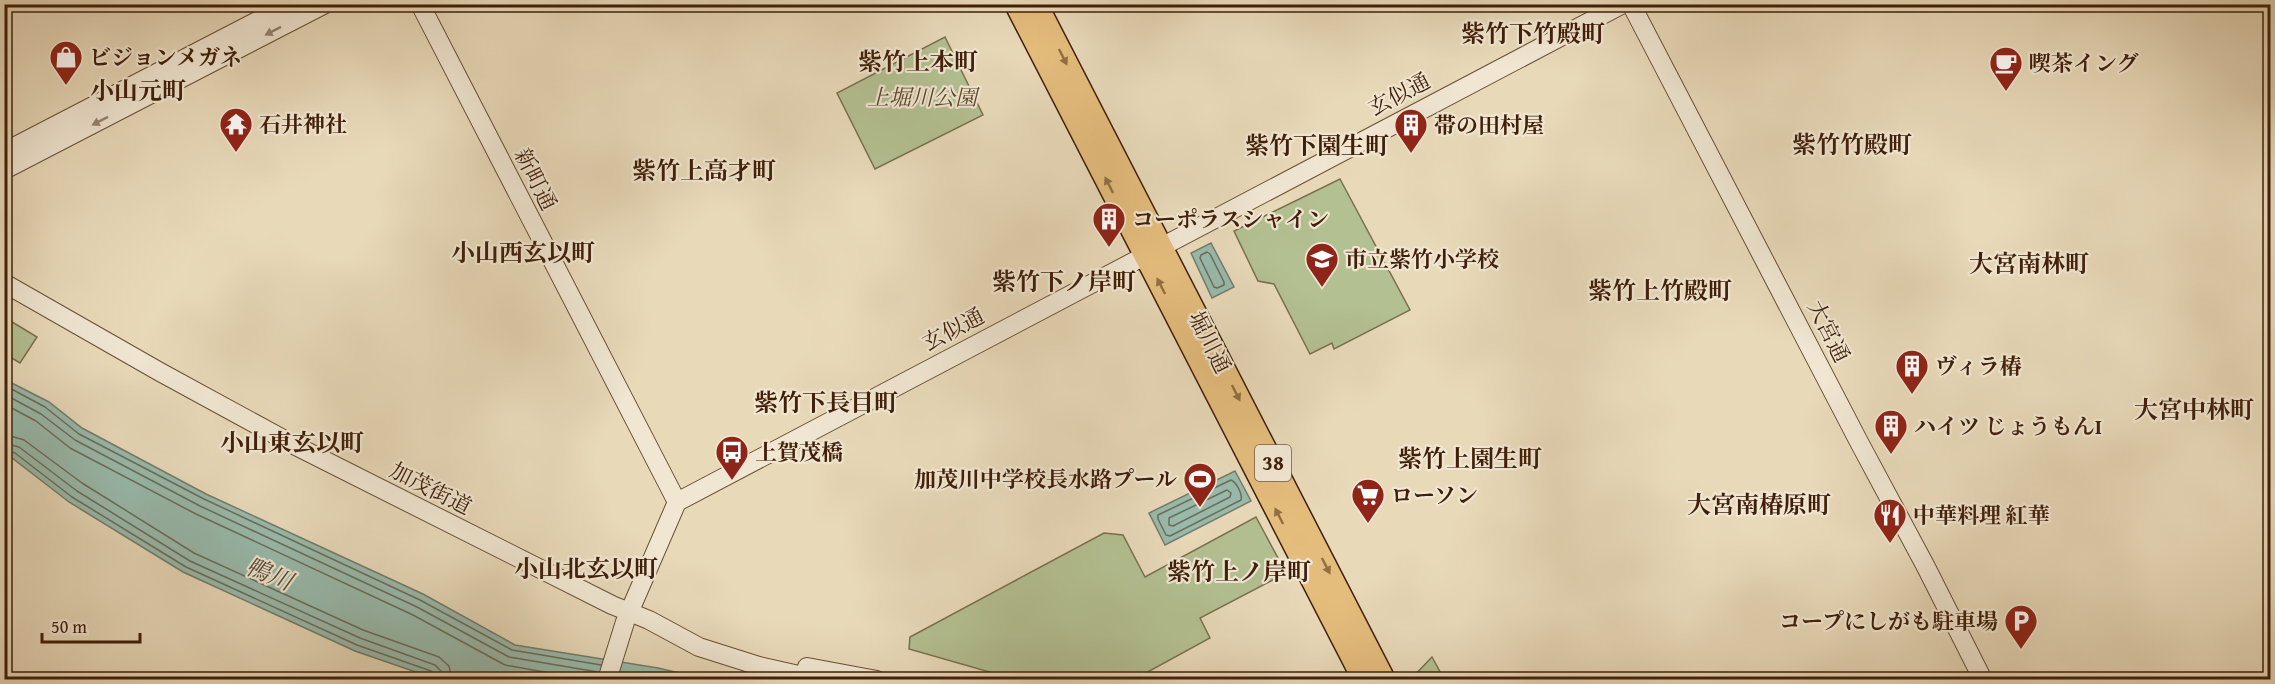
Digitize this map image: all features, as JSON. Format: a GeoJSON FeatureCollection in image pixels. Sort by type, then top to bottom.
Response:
{"type":"FeatureCollection","features":[{"type":"Feature","properties":{"kind":"main road","name":"堀川通"},"geometry":{"type":"LineString","coordinates":[[1016,4],[1153,251],[1384,680]]}},
{"type":"Feature","properties":{"kind":"main road","name":"堀川通"},"geometry":{"type":"LineString","coordinates":[[1036,4],[1153,251],[1364,680]]}},
{"type":"Feature","properties":{"kind":"street"},"geometry":{"type":"LineString","coordinates":[[4,170],[53,136],[290,4]]}},
{"type":"Feature","properties":{"kind":"street"},"geometry":{"type":"LineString","coordinates":[[4,152],[53,136],[325,4]]}},
{"type":"Feature","properties":{"kind":"street","name":"新町通"},"geometry":{"type":"LineString","coordinates":[[420,4],[677,502]]}},
{"type":"Feature","properties":{"kind":"street","name":"玄似通"},"geometry":{"type":"LineString","coordinates":[[677,502],[1623,4]]}},
{"type":"Feature","properties":{"kind":"street","name":"大宮通"},"geometry":{"type":"LineString","coordinates":[[1631,4],[1983,680]]}},
{"type":"Feature","properties":{"kind":"street","name":"加茂街道"},"geometry":{"type":"LineString","coordinates":[[4,283],[294,445],[612,605],[628,617],[683,638],[770,660],[877,680]]}},
{"type":"Feature","properties":{"kind":"street"},"geometry":{"type":"LineString","coordinates":[[606,680],[644,574],[677,502]]}},
{"type":"Feature","properties":{"kind":"street","name":"加茂街道"},"geometry":{"type":"LineString","coordinates":[[683,638],[699,647],[759,666],[821,680]]}},
{"type":"Feature","properties":{"kind":"green space","name":"上堀川公園"},"geometry":{"type":"Polygon","coordinates":[[[945,37],[983,115],[875,169],[837,93],[945,37]]]}},
{"type":"Feature","properties":{"kind":"green space"},"geometry":{"type":"Polygon","coordinates":[[[1340,179],[1410,310],[1334,349],[1332,343],[1310,354],[1274,284],[1258,281],[1234,231],[1340,179]]]}},
{"type":"Feature","properties":{"kind":"green space"},"geometry":{"type":"Polygon","coordinates":[[[4,317],[37,337],[20,363],[5,354],[4,317]]]}},
{"type":"Feature","properties":{"kind":"green space"},"geometry":{"type":"Polygon","coordinates":[[[1256,517],[1286,573],[1200,618],[1210,638],[1133,680],[1014,679],[909,649],[910,637],[1104,533],[1123,535],[1145,577],[1256,517]]]}},
{"type":"Feature","properties":{"kind":"green space"},"geometry":{"type":"Polygon","coordinates":[[[1432,657],[1444,679],[1411,679],[1432,657]]]}},
{"type":"Feature","properties":{"kind":"water"},"geometry":{"type":"Polygon","coordinates":[[[1211,243],[1234,287],[1212,298],[1191,253],[1211,243]]]}},
{"type":"Feature","properties":{"kind":"water","name":"鴨川"},"geometry":{"type":"Polygon","coordinates":[[[4,379],[49,402],[82,428],[206,494],[423,594],[515,645],[658,668],[705,679],[436,679],[355,651],[183,572],[69,502],[5,455],[4,379]]]}},
{"type":"Feature","properties":{"kind":"water","name":"加茂川中学校長水路プール"},"geometry":{"type":"Polygon","coordinates":[[[1235,471],[1251,501],[1165,545],[1149,513],[1235,471]]]}},
{"type":"Feature","properties":{"kind":"place","name":"ビジョンメガネ"},"geometry":{"type":"Point","coordinates":[66,86]}},
{"type":"Feature","properties":{"kind":"place","name":"喫茶イング"},"geometry":{"type":"Point","coordinates":[2006,92]}},
{"type":"Feature","properties":{"kind":"place","name":"石井神社"},"geometry":{"type":"Point","coordinates":[236,153]}},
{"type":"Feature","properties":{"kind":"place","name":"帯の田村屋"},"geometry":{"type":"Point","coordinates":[1411,154]}},
{"type":"Feature","properties":{"kind":"place","name":"コーポラスシャイン"},"geometry":{"type":"Point","coordinates":[1109,248]}},
{"type":"Feature","properties":{"kind":"place","name":"市立紫竹小学校"},"geometry":{"type":"Point","coordinates":[1322,288]}},
{"type":"Feature","properties":{"kind":"place","name":"ヴィラ椿"},"geometry":{"type":"Point","coordinates":[1912,395]}},
{"type":"Feature","properties":{"kind":"place","name":"ハイツ じょうもんⅠ"},"geometry":{"type":"Point","coordinates":[1891,455]}},
{"type":"Feature","properties":{"kind":"place","name":"上賀茂橋"},"geometry":{"type":"Point","coordinates":[732,481]}},
{"type":"Feature","properties":{"kind":"place","name":"加茂川中学校長水路プール"},"geometry":{"type":"Point","coordinates":[1200,508]}},
{"type":"Feature","properties":{"kind":"place","name":"ローソン"},"geometry":{"type":"Point","coordinates":[1368,524]}},
{"type":"Feature","properties":{"kind":"place","name":"中華料理 紅華"},"geometry":{"type":"Point","coordinates":[1890,544]}},
{"type":"Feature","properties":{"kind":"place","name":"コープにしがも駐車場"},"geometry":{"type":"Point","coordinates":[2021,650]}},
{"type":"Feature","properties":{"kind":"district","name":"紫竹下竹殿町"},"geometry":{"type":"Point","coordinates":[1533,34]}},
{"type":"Feature","properties":{"kind":"district","name":"紫竹上本町"},"geometry":{"type":"Point","coordinates":[918,62]}},
{"type":"Feature","properties":{"kind":"district","name":"小山元町"},"geometry":{"type":"Point","coordinates":[138,91]}},
{"type":"Feature","properties":{"kind":"district","name":"紫竹竹殿町"},"geometry":{"type":"Point","coordinates":[1852,145]}},
{"type":"Feature","properties":{"kind":"district","name":"紫竹下園生町"},"geometry":{"type":"Point","coordinates":[1317,146]}},
{"type":"Feature","properties":{"kind":"district","name":"紫竹上高才町"},"geometry":{"type":"Point","coordinates":[704,171]}},
{"type":"Feature","properties":{"kind":"district","name":"小山西玄以町"},"geometry":{"type":"Point","coordinates":[523,253]}},
{"type":"Feature","properties":{"kind":"district","name":"大宮南林町"},"geometry":{"type":"Point","coordinates":[2029,264]}},
{"type":"Feature","properties":{"kind":"district","name":"紫竹下ノ岸町"},"geometry":{"type":"Point","coordinates":[1064,282]}},
{"type":"Feature","properties":{"kind":"district","name":"紫竹上竹殿町"},"geometry":{"type":"Point","coordinates":[1660,291]}},
{"type":"Feature","properties":{"kind":"district","name":"紫竹下長目町"},"geometry":{"type":"Point","coordinates":[826,403]}},
{"type":"Feature","properties":{"kind":"district","name":"大宮中林町"},"geometry":{"type":"Point","coordinates":[2194,410]}},
{"type":"Feature","properties":{"kind":"district","name":"小山東玄以町"},"geometry":{"type":"Point","coordinates":[292,443]}},
{"type":"Feature","properties":{"kind":"district","name":"紫竹上園生町"},"geometry":{"type":"Point","coordinates":[1470,459]}},
{"type":"Feature","properties":{"kind":"district","name":"大宮南椿原町"},"geometry":{"type":"Point","coordinates":[1759,505]}},
{"type":"Feature","properties":{"kind":"district","name":"小山北玄以町"},"geometry":{"type":"Point","coordinates":[586,569]}},
{"type":"Feature","properties":{"kind":"district","name":"紫竹上ノ岸町"},"geometry":{"type":"Point","coordinates":[1239,572]}}]}
